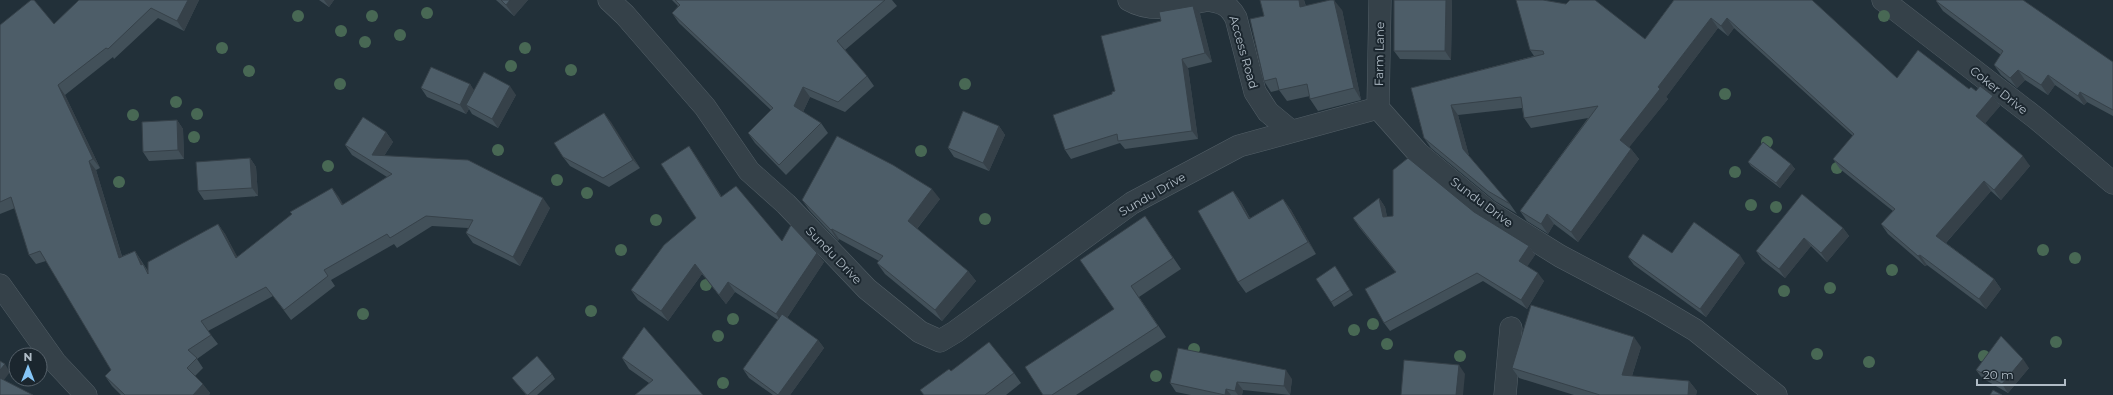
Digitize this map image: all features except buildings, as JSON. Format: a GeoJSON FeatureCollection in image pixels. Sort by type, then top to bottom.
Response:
{"type":"FeatureCollection","features":[{"type":"Feature","properties":{"kind":"street","name":"Sundu Drive"},"geometry":{"type":"LineString","coordinates":[[609,0],[625,15],[705,107],[749,171],[786,204],[867,289],[920,332],[940,341],[956,332],[1132,203],[1239,146],[1291,130],[1378,108],[1418,153],[1488,211],[1560,256],[1653,305],[1695,330],[1776,395]]}},
{"type":"Feature","properties":{"kind":"street","name":"Access Road"},"geometry":{"type":"LineString","coordinates":[[1129,0],[1142,6],[1155,8],[1208,0],[1220,2],[1231,8],[1236,18],[1255,92],[1268,112],[1291,130]]}},
{"type":"Feature","properties":{"kind":"street","name":"Farm Lane"},"geometry":{"type":"LineString","coordinates":[[1378,108],[1380,0]]}},
{"type":"Feature","properties":{"kind":"street","name":"Coker Drive"},"geometry":{"type":"LineString","coordinates":[[1883,0],[2037,119],[2113,183]]}},
{"type":"Feature","properties":{"kind":"street"},"geometry":{"type":"LineString","coordinates":[[0,285],[54,362],[86,395]]}},
{"type":"Feature","properties":{"kind":"street"},"geometry":{"type":"LineString","coordinates":[[1505,395],[1511,328]]}}]}
